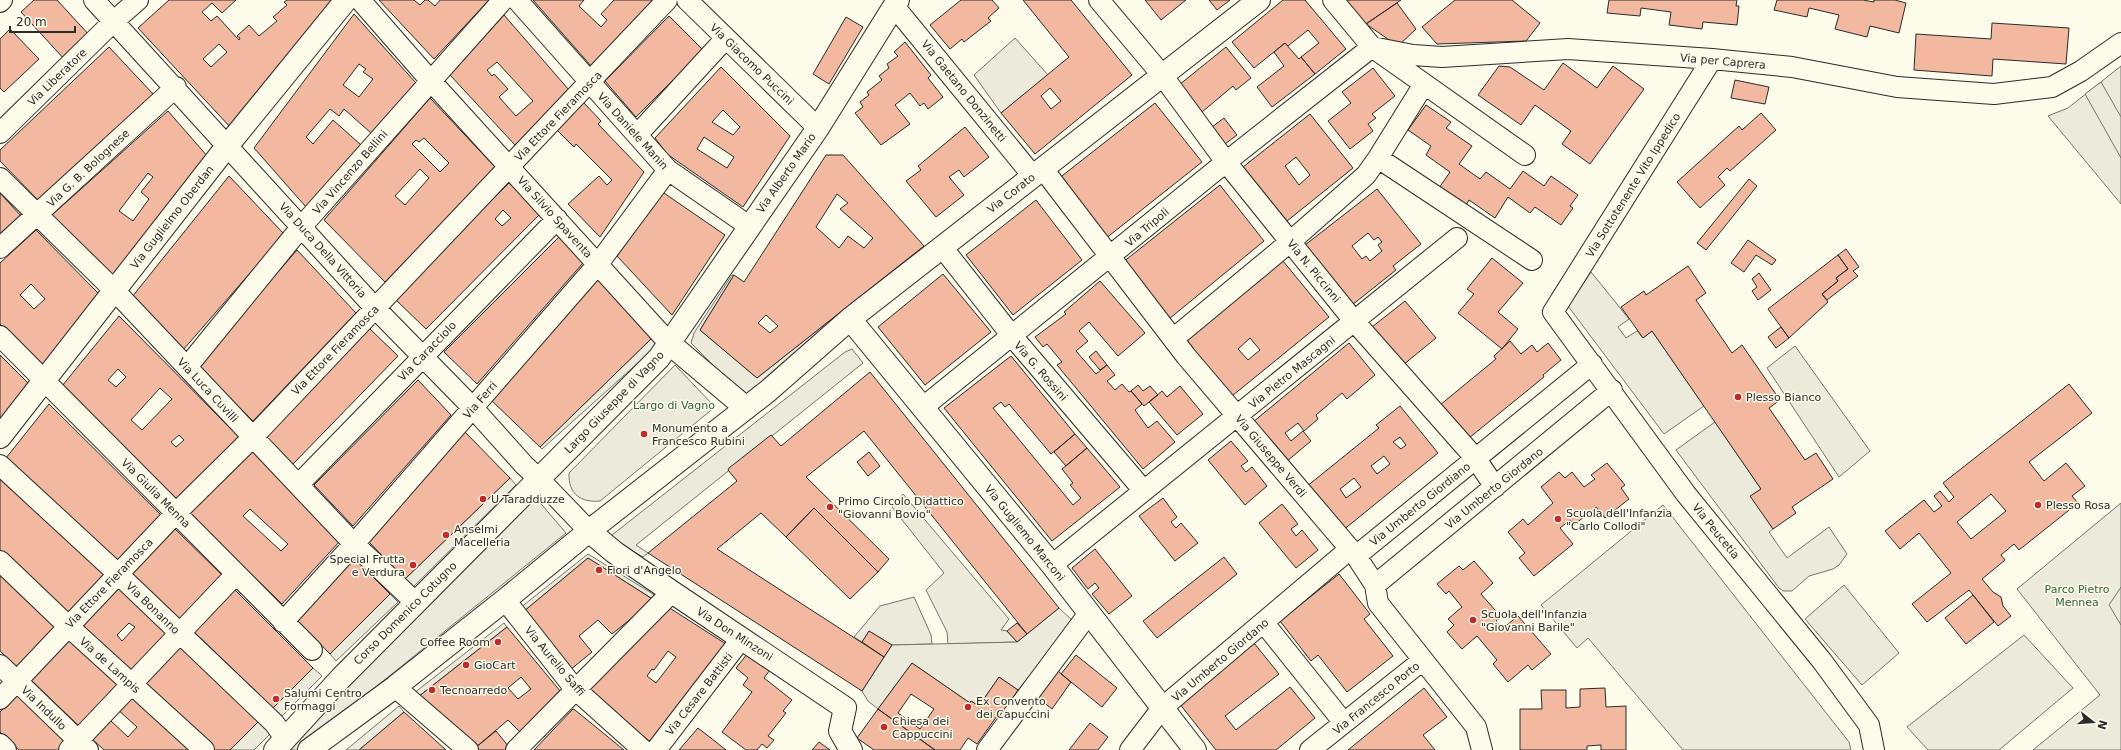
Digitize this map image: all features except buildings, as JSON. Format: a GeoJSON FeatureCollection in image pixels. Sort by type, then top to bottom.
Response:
{"type":"FeatureCollection","features":[{"type":"Feature","properties":{"kind":"main road","name":"Via Guglielmo Oberdan"},"geometry":{"type":"LineString","coordinates":[[0,437],[228,145],[346,0]]}},
{"type":"Feature","properties":{"kind":"main road","name":"Via Corato"},"geometry":{"type":"LineString","coordinates":[[746,408],[768,391],[850,319],[1259,0]]}},
{"type":"Feature","properties":{"kind":"main road","name":"Via Alberto Mario"},"geometry":{"type":"LineString","coordinates":[[670,344],[749,226],[818,128],[896,3]]}},
{"type":"Feature","properties":{"kind":"main road","name":"Via Gugliemo Marconi"},"geometry":{"type":"LineString","coordinates":[[850,319],[1052,565],[1195,750]]}},
{"type":"Feature","properties":{"kind":"main road","name":"Largo Giuseppe di Vagno"},"geometry":{"type":"LineString","coordinates":[[539,479],[659,358],[670,344],[746,408]]}},
{"type":"Feature","properties":{"kind":"main road"},"geometry":{"type":"LineString","coordinates":[[309,750],[395,687],[506,600],[589,531],[746,408]]}},
{"type":"Feature","properties":{"kind":"main road","name":"Corso Domenico Cotugno"},"geometry":{"type":"LineString","coordinates":[[279,746],[415,602],[539,479]]}},
{"type":"Feature","properties":{"kind":"main road","name":"Via Don Minzoni"},"geometry":{"type":"LineString","coordinates":[[589,531],[614,552],[672,592],[846,708],[840,731],[852,750]]}},
{"type":"Feature","properties":{"kind":"street","name":"Via Duca Della Vittoria"},"geometry":{"type":"LineString","coordinates":[[94,0],[176,87],[375,308],[473,408],[524,465],[589,531]]}},
{"type":"Feature","properties":{"kind":"street","name":"Via Liberatore"},"geometry":{"type":"LineString","coordinates":[[0,133],[114,21],[138,0]]}},
{"type":"Feature","properties":{"kind":"street","name":"Via Silvio Spaventa"},"geometry":{"type":"LineString","coordinates":[[360,0],[430,80],[510,166],[670,344]]}},
{"type":"Feature","properties":{"kind":"street","name":"Via Vincenzo Bellini"},"geometry":{"type":"LineString","coordinates":[[187,368],[302,226],[430,80],[503,0]]}},
{"type":"Feature","properties":{"kind":"street","name":"Via Daniele Manin"},"geometry":{"type":"LineString","coordinates":[[517,0],[668,170],[749,226]]}},
{"type":"Feature","properties":{"kind":"street","name":"Via Ettore Fieramosca"},"geometry":{"type":"LineString","coordinates":[[0,699],[176,513],[253,437],[667,0]]}},
{"type":"Feature","properties":{"kind":"street","name":"Via Giacomo Puccini"},"geometry":{"type":"LineString","coordinates":[[686,0],[818,128]]}},
{"type":"Feature","properties":{"kind":"street","name":"Via N. Piccinni"},"geometry":{"type":"LineString","coordinates":[[1099,0],[1162,75],[1226,162],[1354,321],[1476,459]]}},
{"type":"Feature","properties":{"kind":"street"},"geometry":{"type":"LineString","coordinates":[[1334,0],[1372,47],[1525,155]]}},
{"type":"Feature","properties":{"kind":"street","name":"Via Gaetano Donzinetti"},"geometry":{"type":"LineString","coordinates":[[896,3],[1038,172]]}},
{"type":"Feature","properties":{"kind":"street"},"geometry":{"type":"LineString","coordinates":[[637,135],[726,38]]}},
{"type":"Feature","properties":{"kind":"street","name":"Via per Caprera"},"geometry":{"type":"LineString","coordinates":[[1372,47],[1413,55],[1442,57],[1568,49],[1712,59],[1792,68],[1897,87],[1994,94],[2052,87],[2081,71],[2121,43]]}},
{"type":"Feature","properties":{"kind":"street","name":"Via Tripoli"},"geometry":{"type":"LineString","coordinates":[[922,408],[1226,162],[1372,47]]}},
{"type":"Feature","properties":{"kind":"street","name":"Via Sottotenente Vito Ippedico"},"geometry":{"type":"LineString","coordinates":[[1553,312],[1712,59]]}},
{"type":"Feature","properties":{"kind":"street"},"geometry":{"type":"LineString","coordinates":[[1173,339],[1290,242],[1366,175],[1424,84]]}},
{"type":"Feature","properties":{"kind":"street","name":"Via G. B. Bolognese"},"geometry":{"type":"LineString","coordinates":[[0,248],[37,216],[176,87]]}},
{"type":"Feature","properties":{"kind":"street"},"geometry":{"type":"LineString","coordinates":[[1378,158],[1532,260]]}},
{"type":"Feature","properties":{"kind":"street","name":"Via Ferri"},"geometry":{"type":"LineString","coordinates":[[283,622],[354,544],[598,264],[668,170]]}},
{"type":"Feature","properties":{"kind":"street","name":"Via Giuseppe Verdi"},"geometry":{"type":"LineString","coordinates":[[1038,172],[1110,257],[1173,339],[1353,552],[1375,585],[1378,603],[1476,727],[1482,750]]}},
{"type":"Feature","properties":{"kind":"street","name":"Via Luca Cuvilli"},"geometry":{"type":"LineString","coordinates":[[0,178],[114,290],[299,484],[354,544],[415,602]]}},
{"type":"Feature","properties":{"kind":"street","name":"Via Caracciolo"},"geometry":{"type":"LineString","coordinates":[[299,484],[557,219]]}},
{"type":"Feature","properties":{"kind":"street","name":"Via Pietro Mascagni"},"geometry":{"type":"LineString","coordinates":[[1052,565],[1457,238]]}},
{"type":"Feature","properties":{"kind":"street","name":"Via G. Rossini"},"geometry":{"type":"LineString","coordinates":[[942,247],[1012,336],[1144,491]]}},
{"type":"Feature","properties":{"kind":"street","name":"Via Peucetia"},"geometry":{"type":"LineString","coordinates":[[1553,312],[1612,390],[1686,494],[1822,661],[1869,724],[1874,750]]}},
{"type":"Feature","properties":{"kind":"street","name":"Via Giulia Menna"},"geometry":{"type":"LineString","coordinates":[[0,336],[312,650]]}},
{"type":"Feature","properties":{"kind":"street"},"geometry":{"type":"LineString","coordinates":[[1476,459],[1592,364]]}},
{"type":"Feature","properties":{"kind":"street","name":"Via Umberto Giordano"},"geometry":{"type":"LineString","coordinates":[[1375,585],[1612,390]]}},
{"type":"Feature","properties":{"kind":"street","name":"Via Umberto Giordiano"},"geometry":{"type":"LineString","coordinates":[[1353,552],[1476,459],[1495,487]]}},
{"type":"Feature","properties":{"kind":"street","name":"Via Bonanno"},"geometry":{"type":"LineString","coordinates":[[0,465],[118,574],[274,723],[279,746]]}},
{"type":"Feature","properties":{"kind":"street","name":"Via Umberto Giordano"},"geometry":{"type":"LineString","coordinates":[[1130,750],[1162,708],[1264,623],[1353,552]]}},
{"type":"Feature","properties":{"kind":"street","name":"Via de Lampis"},"geometry":{"type":"LineString","coordinates":[[0,561],[68,626],[204,750]]}},
{"type":"Feature","properties":{"kind":"street"},"geometry":{"type":"LineString","coordinates":[[79,747],[132,684],[236,574]]}},
{"type":"Feature","properties":{"kind":"street"},"geometry":{"type":"LineString","coordinates":[[516,750],[672,592]]}},
{"type":"Feature","properties":{"kind":"street","name":"Via Aurelio Saffi"},"geometry":{"type":"LineString","coordinates":[[506,600],[576,689],[643,750]]}},
{"type":"Feature","properties":{"kind":"street"},"geometry":{"type":"LineString","coordinates":[[987,750],[1089,613]]}},
{"type":"Feature","properties":{"kind":"street"},"geometry":{"type":"LineString","coordinates":[[1264,623],[1344,723]]}},
{"type":"Feature","properties":{"kind":"street","name":"Via Cesare Battisti"},"geometry":{"type":"LineString","coordinates":[[656,750],[742,638]]}},
{"type":"Feature","properties":{"kind":"street","name":"Via Francesco Porto"},"geometry":{"type":"LineString","coordinates":[[1310,750],[1423,660]]}},
{"type":"Feature","properties":{"kind":"street","name":"Via Indullo"},"geometry":{"type":"LineString","coordinates":[[0,665],[79,747]]}},
{"type":"Feature","properties":{"kind":"street"},"geometry":{"type":"LineString","coordinates":[[395,687],[468,750]]}},
{"type":"Feature","properties":{"kind":"street"},"geometry":{"type":"LineString","coordinates":[[0,744],[6,750]]}},
{"type":"Feature","properties":{"kind":"green space"},"geometry":{"type":"Polygon","coordinates":[[[2121,66],[2121,204],[2048,116],[2068,108],[2121,66]]]}},
{"type":"Feature","properties":{"kind":"green space"},"geometry":{"type":"Polygon","coordinates":[[[1591,272],[1629,319],[1618,327],[1626,338],[1637,331],[1643,338],[1652,331],[1704,406],[1664,434],[1568,306],[1591,272]]]}},
{"type":"Feature","properties":{"kind":"green space"},"geometry":{"type":"Polygon","coordinates":[[[1795,346],[1870,451],[1839,477],[1767,368],[1795,346]]]}},
{"type":"Feature","properties":{"kind":"green space","name":"Largo di Vagno"},"geometry":{"type":"Polygon","coordinates":[[[675,365],[715,407],[600,501],[582,499],[577,496],[571,487],[569,473],[675,365]]]}},
{"type":"Feature","properties":{"kind":"green space"},"geometry":{"type":"Polygon","coordinates":[[[1715,422],[1761,489],[1751,496],[1773,529],[1769,532],[1787,558],[1829,527],[1847,554],[1839,565],[1833,569],[1809,576],[1792,591],[1783,591],[1779,588],[1676,450],[1715,422]]]}},
{"type":"Feature","properties":{"kind":"green space"},"geometry":{"type":"Polygon","coordinates":[[[903,494],[1009,619],[1001,630],[1007,631],[1017,642],[948,644],[947,632],[926,590],[944,573],[892,507],[903,494]]]}},
{"type":"Feature","properties":{"kind":"green space"},"geometry":{"type":"Polygon","coordinates":[[[536,498],[566,533],[298,750],[284,750],[536,498]]]}},
{"type":"Feature","properties":{"kind":"green space","name":"Parco Pietro Mennea"},"geometry":{"type":"Polygon","coordinates":[[[2121,503],[2121,750],[2033,750],[2100,695],[2017,589],[2121,503]]]}},
{"type":"Feature","properties":{"kind":"green space"},"geometry":{"type":"Polygon","coordinates":[[[1663,505],[1849,742],[1851,750],[1683,750],[1588,638],[1577,648],[1541,605],[1663,505]]]}},
{"type":"Feature","properties":{"kind":"green space"},"geometry":{"type":"Polygon","coordinates":[[[1844,585],[1899,653],[1862,685],[1805,619],[1844,585]]]}},
{"type":"Feature","properties":{"kind":"green space"},"geometry":{"type":"Polygon","coordinates":[[[914,597],[931,635],[932,644],[892,645],[869,631],[862,642],[854,637],[880,606],[914,597]]]}},
{"type":"Feature","properties":{"kind":"green space"},"geometry":{"type":"Polygon","coordinates":[[[2024,635],[2073,688],[1999,750],[1928,750],[1907,727],[2024,635]]]}},
{"type":"Feature","properties":{"kind":"shaded area"},"geometry":{"type":"Polygon","coordinates":[[[1015,38],[1048,75],[1001,113],[974,75],[1015,38]]]}},
{"type":"Feature","properties":{"kind":"shaded area"},"geometry":{"type":"Polygon","coordinates":[[[2101,82],[2121,117],[2121,158],[2085,94],[2101,82]]]}},
{"type":"Feature","properties":{"kind":"shaded area"},"geometry":{"type":"Polygon","coordinates":[[[924,246],[927,248],[746,395],[743,395],[691,343],[694,333],[732,275],[734,275],[700,330],[757,378],[924,246]]]}},
{"type":"Feature","properties":{"kind":"shaded area"},"geometry":{"type":"Polygon","coordinates":[[[653,337],[659,344],[542,449],[540,447],[653,337]]]}},
{"type":"Feature","properties":{"kind":"shaded area"},"geometry":{"type":"Polygon","coordinates":[[[852,349],[863,363],[636,545],[648,553],[643,557],[612,539],[612,535],[845,352],[852,349]]]}},
{"type":"Feature","properties":{"kind":"shaded area"},"geometry":{"type":"Polygon","coordinates":[[[510,478],[516,485],[413,587],[405,579],[510,478]]]}},
{"type":"Feature","properties":{"kind":"shaded area"},"geometry":{"type":"Polygon","coordinates":[[[588,554],[661,599],[654,600],[588,558],[523,612],[520,608],[588,554]]]}},
{"type":"Feature","properties":{"kind":"shaded area"},"geometry":{"type":"Polygon","coordinates":[[[2121,587],[2121,625],[2109,605],[2121,587]]]}},
{"type":"Feature","properties":{"kind":"shaded area"},"geometry":{"type":"Polygon","coordinates":[[[390,594],[398,602],[336,661],[330,654],[390,594]]]}},
{"type":"Feature","properties":{"kind":"shaded area"},"geometry":{"type":"Polygon","coordinates":[[[1059,608],[1073,621],[1018,690],[999,677],[979,706],[971,701],[970,703],[912,663],[878,709],[868,701],[862,691],[892,645],[1017,642],[1059,608]]]}},
{"type":"Feature","properties":{"kind":"shaded area"},"geometry":{"type":"Polygon","coordinates":[[[504,623],[507,627],[418,697],[414,693],[504,623]]]}},
{"type":"Feature","properties":{"kind":"shaded area"},"geometry":{"type":"Polygon","coordinates":[[[313,668],[322,676],[282,716],[273,708],[313,668]]]}},
{"type":"Feature","properties":{"kind":"shaded area"},"geometry":{"type":"Polygon","coordinates":[[[399,706],[404,712],[359,750],[346,750],[399,706]]]}},
{"type":"Feature","properties":{"kind":"shaded area"},"geometry":{"type":"Polygon","coordinates":[[[259,721],[271,733],[254,750],[230,750],[259,721]]]}},
{"type":"Feature","properties":{"kind":"place","name":"Plesso Bianco"},"geometry":{"type":"Point","coordinates":[1738,397]}},
{"type":"Feature","properties":{"kind":"place","name":"Monumento a Francesco Rubini"},"geometry":{"type":"Point","coordinates":[644,434]}},
{"type":"Feature","properties":{"kind":"place","name":"U Taradduzze"},"geometry":{"type":"Point","coordinates":[483,499]}},
{"type":"Feature","properties":{"kind":"place","name":"Plesso Rosa"},"geometry":{"type":"Point","coordinates":[2038,505]}},
{"type":"Feature","properties":{"kind":"place","name":"Primo Circolo Didattico \"Giovanni Bovio\""},"geometry":{"type":"Point","coordinates":[830,507]}},
{"type":"Feature","properties":{"kind":"place","name":"Scuola dell'Infanzia \"Carlo Collodi\""},"geometry":{"type":"Point","coordinates":[1558,519]}},
{"type":"Feature","properties":{"kind":"place","name":"Anselmi Macelleria"},"geometry":{"type":"Point","coordinates":[446,535]}},
{"type":"Feature","properties":{"kind":"place","name":"Special Frutta e Verdura"},"geometry":{"type":"Point","coordinates":[413,565]}},
{"type":"Feature","properties":{"kind":"place","name":"Fiori d'Angelo"},"geometry":{"type":"Point","coordinates":[599,570]}},
{"type":"Feature","properties":{"kind":"place","name":"Scuola dell'Infanzia \"Giovanni Barile\""},"geometry":{"type":"Point","coordinates":[1473,620]}},
{"type":"Feature","properties":{"kind":"place","name":"Coffee Room"},"geometry":{"type":"Point","coordinates":[498,642]}},
{"type":"Feature","properties":{"kind":"place","name":"GioCart"},"geometry":{"type":"Point","coordinates":[466,665]}},
{"type":"Feature","properties":{"kind":"place","name":"Tecnoarredo"},"geometry":{"type":"Point","coordinates":[432,690]}},
{"type":"Feature","properties":{"kind":"place","name":"Salumi Centro Formaggi"},"geometry":{"type":"Point","coordinates":[276,699]}},
{"type":"Feature","properties":{"kind":"place","name":"Ex Convento dei Capuccini"},"geometry":{"type":"Point","coordinates":[968,707]}},
{"type":"Feature","properties":{"kind":"place","name":"Chiesa dei Cappuccini"},"geometry":{"type":"Point","coordinates":[884,727]}}]}
